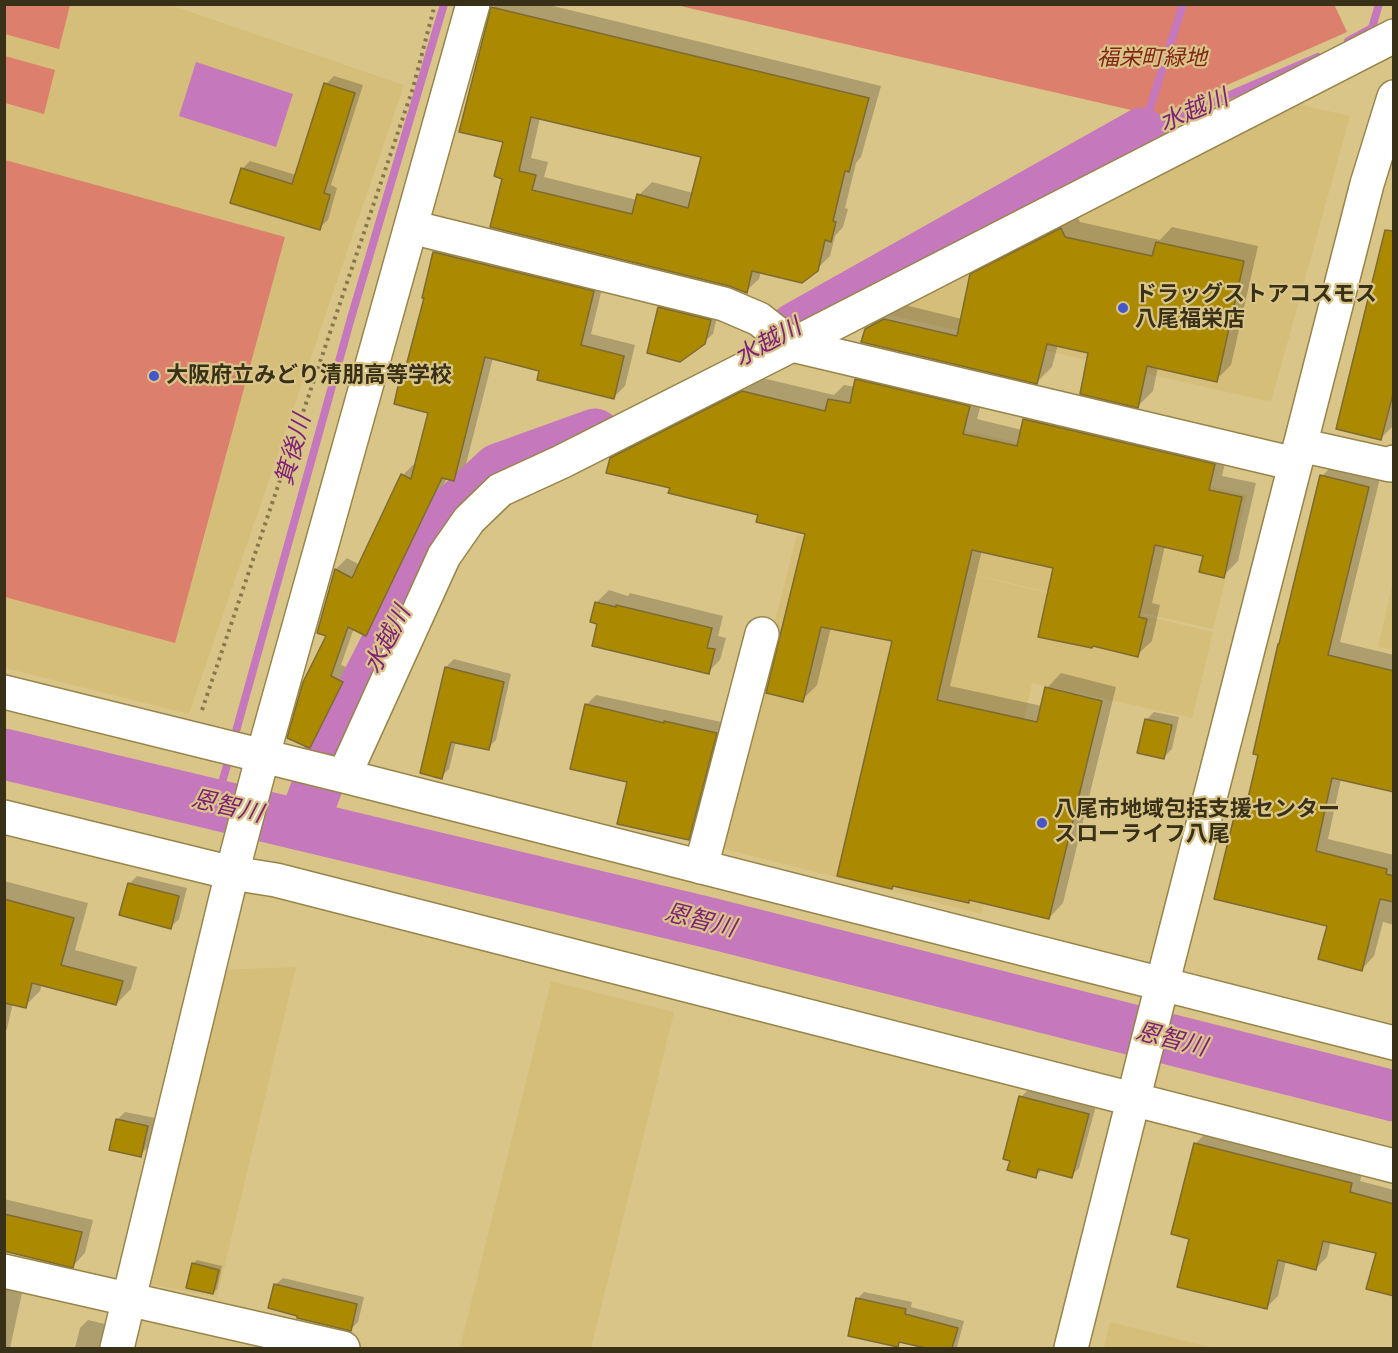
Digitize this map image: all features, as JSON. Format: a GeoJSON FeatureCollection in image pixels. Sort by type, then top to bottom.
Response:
{"type":"FeatureCollection","features":[{"type":"Feature","properties":{"kind":"street"},"geometry":{"type":"LineString","coordinates":[[117,1348],[260,765],[473,4]]}},
{"type":"Feature","properties":{"kind":"street"},"geometry":{"type":"LineString","coordinates":[[328,773],[444,556],[469,520],[500,490],[561,462],[789,343],[1394,36]]}},
{"type":"Feature","properties":{"kind":"street"},"geometry":{"type":"LineString","coordinates":[[1071,1348],[1367,184],[1391,115]]}},
{"type":"Feature","properties":{"kind":"street"},"geometry":{"type":"LineString","coordinates":[[411,227],[724,304],[759,319],[789,343],[1298,455],[1390,465],[1394,462]]}},
{"type":"Feature","properties":{"kind":"street"},"geometry":{"type":"LineString","coordinates":[[701,867],[762,634]]}},
{"type":"Feature","properties":{"kind":"street"},"geometry":{"type":"LineString","coordinates":[[4,692],[192,739],[260,765],[328,773],[701,867],[1160,993],[1394,1043]]}},
{"type":"Feature","properties":{"kind":"street"},"geometry":{"type":"LineString","coordinates":[[4,817],[234,868],[1134,1095],[1394,1166]]}},
{"type":"Feature","properties":{"kind":"street"},"geometry":{"type":"LineString","coordinates":[[4,1271],[343,1348]]}},
{"type":"Feature","properties":{"kind":"path"},"geometry":{"type":"LineString","coordinates":[[192,739],[413,88],[435,4]]}},
{"type":"Feature","properties":{"kind":"shaded area","name":"大阪府立みどり清朋高等学校"},"geometry":{"type":"Polygon","coordinates":[[[4,5],[170,5],[404,85],[189,714],[5,668],[4,5]]]}},
{"type":"Feature","properties":{"kind":"shaded area"},"geometry":{"type":"Polygon","coordinates":[[[196,62],[293,94],[276,147],[179,116],[196,62]]]}},
{"type":"Feature","properties":{"kind":"shaded area"},"geometry":{"type":"Polygon","coordinates":[[[1278,100],[1350,116],[1271,402],[876,312],[1278,100]]]}},
{"type":"Feature","properties":{"kind":"shaded area"},"geometry":{"type":"Polygon","coordinates":[[[841,402],[1247,495],[1213,629],[926,564],[1213,632],[1192,718],[1032,683],[982,914],[717,847],[797,535],[825,542],[841,402]]]}},
{"type":"Feature","properties":{"kind":"shaded area"},"geometry":{"type":"Polygon","coordinates":[[[1393,582],[1394,650],[1378,647],[1393,582]]]}},
{"type":"Feature","properties":{"kind":"shaded area"},"geometry":{"type":"Polygon","coordinates":[[[296,967],[217,1298],[150,1284],[144,1273],[217,970],[296,967]]]}},
{"type":"Feature","properties":{"kind":"shaded area"},"geometry":{"type":"Polygon","coordinates":[[[551,981],[674,1012],[591,1348],[460,1348],[551,981]]]}},
{"type":"Feature","properties":{"kind":"shaded area"},"geometry":{"type":"Polygon","coordinates":[[[1110,1322],[1213,1348],[1104,1348],[1110,1322]]]}},
{"type":"Feature","properties":{"kind":"green space","name":"福栄町緑地"},"geometry":{"type":"Polygon","coordinates":[[[1334,4],[1347,32],[1157,116],[676,5],[1334,4]]]}},
{"type":"Feature","properties":{"kind":"green space"},"geometry":{"type":"Polygon","coordinates":[[[4,5],[70,5],[59,49],[5,34],[4,5]]]}},
{"type":"Feature","properties":{"kind":"green space"},"geometry":{"type":"Polygon","coordinates":[[[5,56],[55,70],[44,114],[5,103],[5,56]]]}},
{"type":"Feature","properties":{"kind":"green space"},"geometry":{"type":"Polygon","coordinates":[[[5,160],[285,237],[175,643],[5,597],[5,160]]]}},
{"type":"Feature","properties":{"kind":"building"},"geometry":{"type":"Polygon","coordinates":[[[491,7],[869,98],[849,172],[845,171],[833,221],[836,222],[831,242],[825,240],[818,271],[802,283],[752,271],[747,293],[729,286],[490,227],[502,179],[494,176],[503,142],[459,132],[491,7]],[[531,117],[519,171],[536,175],[532,190],[632,214],[637,194],[688,208],[701,157],[531,117]]]}},
{"type":"Feature","properties":{"kind":"building"},"geometry":{"type":"Polygon","coordinates":[[[324,83],[355,93],[324,193],[330,195],[320,230],[230,203],[241,168],[292,184],[324,83]]]}},
{"type":"Feature","properties":{"kind":"building"},"geometry":{"type":"Polygon","coordinates":[[[1061,228],[1065,237],[1152,256],[1156,242],[1244,261],[1217,382],[1147,366],[1138,408],[1080,394],[1088,353],[1047,344],[1037,384],[861,342],[865,329],[884,319],[957,336],[970,274],[1061,228]]]}},
{"type":"Feature","properties":{"kind":"building"},"geometry":{"type":"Polygon","coordinates":[[[1385,230],[1394,231],[1394,390],[1381,440],[1336,429],[1385,230]]]}},
{"type":"Feature","properties":{"kind":"building"},"geometry":{"type":"Polygon","coordinates":[[[433,252],[594,291],[581,345],[624,356],[614,399],[537,380],[539,371],[485,357],[454,481],[442,478],[366,636],[348,627],[331,676],[343,682],[310,748],[287,738],[303,682],[326,636],[317,633],[335,569],[352,578],[401,474],[411,479],[428,413],[394,404],[402,369],[405,370],[424,298],[422,298],[433,252]]]}},
{"type":"Feature","properties":{"kind":"building"},"geometry":{"type":"Polygon","coordinates":[[[658,307],[711,320],[705,344],[680,362],[647,353],[658,307]]]}},
{"type":"Feature","properties":{"kind":"building"},"geometry":{"type":"Polygon","coordinates":[[[855,379],[970,406],[963,434],[1017,446],[1023,419],[1215,464],[1209,490],[1242,497],[1224,578],[1199,572],[1203,556],[1155,545],[1139,617],[1147,619],[1138,657],[1093,646],[1092,648],[1038,637],[1053,568],[972,550],[937,700],[1037,722],[1045,687],[1102,701],[1049,919],[969,900],[969,903],[837,876],[892,641],[821,627],[803,702],[766,693],[805,534],[756,522],[758,515],[668,493],[670,488],[606,473],[610,458],[742,391],[825,411],[828,399],[850,403],[855,379]]]}},
{"type":"Feature","properties":{"kind":"building"},"geometry":{"type":"Polygon","coordinates":[[[1320,475],[1369,487],[1328,655],[1394,671],[1394,792],[1332,778],[1316,851],[1387,869],[1386,874],[1394,876],[1394,902],[1380,899],[1362,971],[1318,959],[1327,926],[1214,899],[1236,809],[1245,811],[1258,755],[1253,754],[1320,475]]]}},
{"type":"Feature","properties":{"kind":"building"},"geometry":{"type":"Polygon","coordinates":[[[595,602],[712,628],[707,648],[715,649],[709,674],[592,646],[597,624],[590,622],[595,602]]]}},
{"type":"Feature","properties":{"kind":"building"},"geometry":{"type":"Polygon","coordinates":[[[445,667],[504,682],[489,750],[451,742],[442,779],[420,773],[445,667]]]}},
{"type":"Feature","properties":{"kind":"building"},"geometry":{"type":"Polygon","coordinates":[[[585,704],[717,733],[689,840],[617,824],[627,782],[570,769],[585,704]]]}},
{"type":"Feature","properties":{"kind":"building"},"geometry":{"type":"Polygon","coordinates":[[[1145,719],[1172,725],[1164,759],[1137,753],[1145,719]]]}},
{"type":"Feature","properties":{"kind":"building"},"geometry":{"type":"Polygon","coordinates":[[[128,883],[179,896],[171,929],[119,915],[128,883]]]}},
{"type":"Feature","properties":{"kind":"building"},"geometry":{"type":"Polygon","coordinates":[[[4,899],[74,918],[61,965],[123,981],[116,1005],[32,983],[26,1008],[4,1003],[4,899]]]}},
{"type":"Feature","properties":{"kind":"building"},"geometry":{"type":"Polygon","coordinates":[[[1019,1096],[1089,1114],[1072,1178],[1038,1169],[1036,1178],[1007,1170],[1010,1161],[1003,1159],[1019,1096]]]}},
{"type":"Feature","properties":{"kind":"building"},"geometry":{"type":"Polygon","coordinates":[[[116,1119],[148,1126],[141,1157],[109,1150],[116,1119]]]}},
{"type":"Feature","properties":{"kind":"building"},"geometry":{"type":"Polygon","coordinates":[[[1194,1143],[1352,1183],[1350,1192],[1394,1204],[1394,1296],[1366,1289],[1376,1253],[1323,1241],[1316,1270],[1278,1260],[1267,1309],[1177,1287],[1189,1239],[1171,1234],[1194,1143]]]}},
{"type":"Feature","properties":{"kind":"building"},"geometry":{"type":"Polygon","coordinates":[[[4,1214],[82,1232],[73,1268],[4,1251],[4,1214]]]}},
{"type":"Feature","properties":{"kind":"building"},"geometry":{"type":"Polygon","coordinates":[[[192,1263],[219,1270],[213,1294],[186,1288],[192,1263]]]}},
{"type":"Feature","properties":{"kind":"building"},"geometry":{"type":"Polygon","coordinates":[[[274,1284],[357,1304],[351,1331],[297,1318],[297,1316],[268,1308],[274,1284]]]}},
{"type":"Feature","properties":{"kind":"building"},"geometry":{"type":"Polygon","coordinates":[[[856,1298],[906,1309],[905,1314],[958,1328],[952,1348],[926,1348],[899,1342],[898,1347],[848,1336],[856,1298]]]}},
{"type":"Feature","properties":{"kind":"waterway","name":"箕後川"},"geometry":{"type":"LineString","coordinates":[[233,742],[351,318],[444,4]]}},
{"type":"Feature","properties":{"kind":"waterway"},"geometry":{"type":"LineString","coordinates":[[1142,133],[1183,4]]}},
{"type":"Feature","properties":{"kind":"waterway","name":"水越川"},"geometry":{"type":"LineString","coordinates":[[1348,41],[1372,28],[1379,4]]}},
{"type":"Feature","properties":{"kind":"waterway","name":"水越川"},"geometry":{"type":"LineString","coordinates":[[1142,133],[1318,57]]}},
{"type":"Feature","properties":{"kind":"waterway","name":"水越川"},"geometry":{"type":"LineString","coordinates":[[795,328],[1142,133]]}},
{"type":"Feature","properties":{"kind":"waterway","name":"水越川"},"geometry":{"type":"LineString","coordinates":[[303,824],[328,757],[457,507],[498,469],[595,434]]}},
{"type":"Feature","properties":{"kind":"waterway","name":"恩智川"},"geometry":{"type":"LineString","coordinates":[[4,754],[710,923],[1394,1096]]}},
{"type":"Feature","properties":{"kind":"waterway","name":"箕後川"},"geometry":{"type":"LineString","coordinates":[[216,803],[230,755]]}},
{"type":"Feature","properties":{"kind":"place","name":"ドラッグストアコスモス 八尾福栄店"},"geometry":{"type":"Point","coordinates":[1123,308]}},
{"type":"Feature","properties":{"kind":"place","name":"大阪府立みどり清朋高等学校"},"geometry":{"type":"Point","coordinates":[154,376]}},
{"type":"Feature","properties":{"kind":"place","name":"八尾市地域包括支援センター スローライフ八尾"},"geometry":{"type":"Point","coordinates":[1042,823]}}]}
